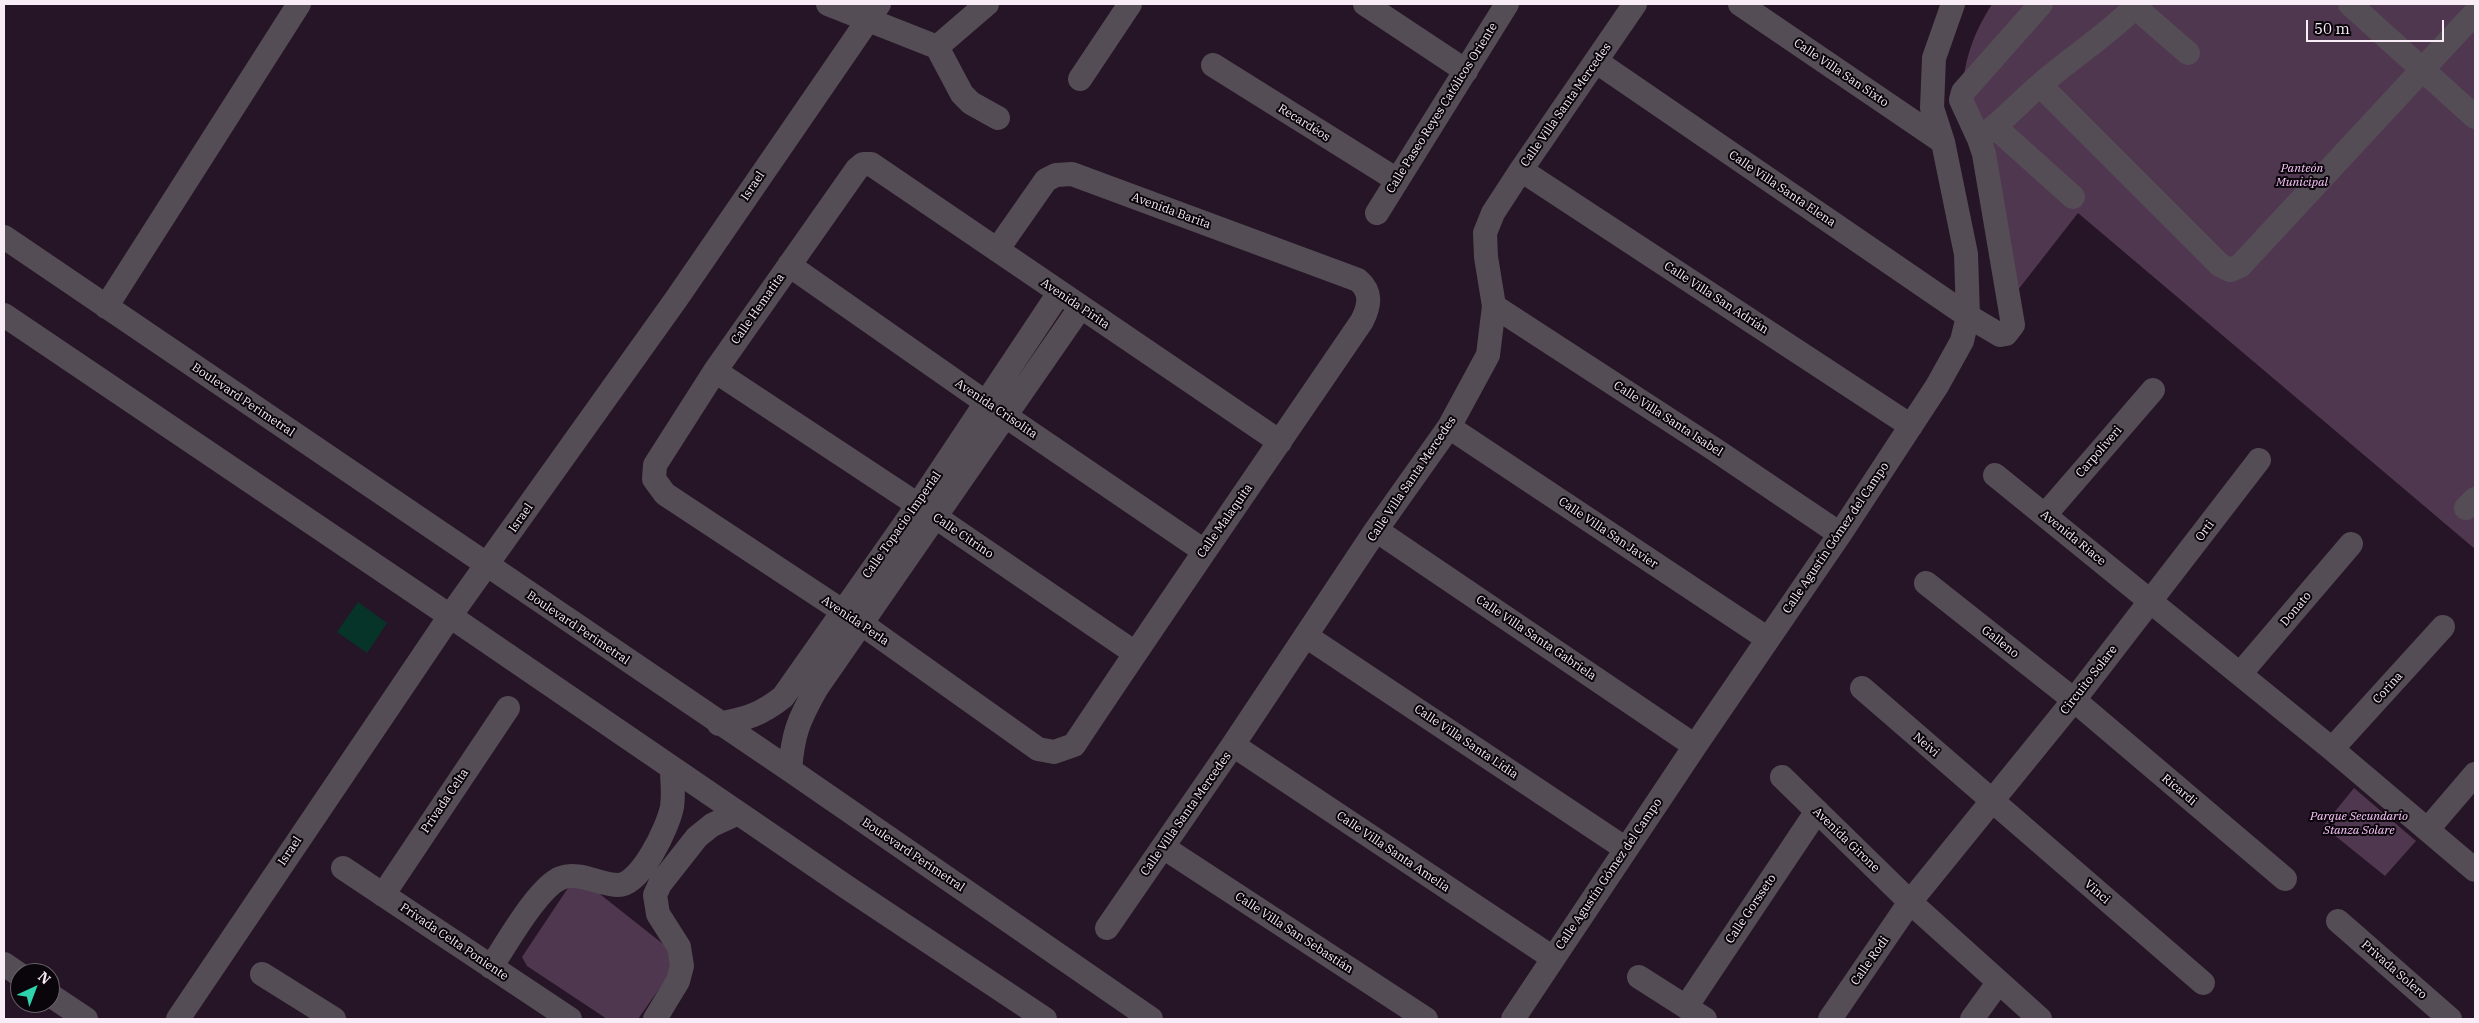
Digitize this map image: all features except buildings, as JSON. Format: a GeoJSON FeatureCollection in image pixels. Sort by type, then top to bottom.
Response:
{"type":"FeatureCollection","features":[{"type":"Feature","properties":{"kind":"street"},"geometry":{"type":"LineString","coordinates":[[106,307],[299,4]]}},
{"type":"Feature","properties":{"kind":"street"},"geometry":{"type":"LineString","coordinates":[[828,4],[874,12],[937,48],[962,94],[971,103],[998,118]]}},
{"type":"Feature","properties":{"kind":"street"},"geometry":{"type":"LineString","coordinates":[[937,48],[987,4]]}},
{"type":"Feature","properties":{"kind":"street"},"geometry":{"type":"LineString","coordinates":[[1080,79],[1130,4]]}},
{"type":"Feature","properties":{"kind":"street"},"geometry":{"type":"LineString","coordinates":[[1365,4],[1466,70]]}},
{"type":"Feature","properties":{"kind":"street","name":"Calle Paseo Reyes Católicos Oriente"},"geometry":{"type":"LineString","coordinates":[[1378,213],[1396,180],[1507,4]]}},
{"type":"Feature","properties":{"kind":"street","name":"Calle Villa Santa Mercedes"},"geometry":{"type":"LineString","coordinates":[[1107,928],[1234,745],[1376,530],[1449,427],[1488,354],[1494,306],[1484,233],[1493,213],[1521,170],[1597,62],[1635,4]]}},
{"type":"Feature","properties":{"kind":"street","name":"Calle Villa San Sixto"},"geometry":{"type":"LineString","coordinates":[[1740,4],[1943,142]]}},
{"type":"Feature","properties":{"kind":"street","name":"Calle Agustín Gómez del Campo"},"geometry":{"type":"LineString","coordinates":[[1513,1019],[1695,746],[1840,534],[1911,426],[1962,341],[1968,316],[1966,254],[1943,142],[1932,108],[1934,58],[1953,4]]}},
{"type":"Feature","properties":{"kind":"street"},"geometry":{"type":"LineString","coordinates":[[2041,4],[1963,92],[1961,100],[1988,133],[2073,197]]}},
{"type":"Feature","properties":{"kind":"street"},"geometry":{"type":"LineString","coordinates":[[2350,4],[2475,117]]}},
{"type":"Feature","properties":{"kind":"street"},"geometry":{"type":"LineString","coordinates":[[1988,133],[2040,85],[2098,41],[2136,5],[2188,53]]}},
{"type":"Feature","properties":{"kind":"street","name":"Israel"},"geometry":{"type":"LineString","coordinates":[[178,1019],[450,616],[677,298],[874,12]]}},
{"type":"Feature","properties":{"kind":"street"},"geometry":{"type":"LineString","coordinates":[[2040,85],[2220,265],[2230,270],[2240,266],[2475,13]]}},
{"type":"Feature","properties":{"kind":"street","name":"Calle Villa Santa Elena"},"geometry":{"type":"LineString","coordinates":[[1597,62],[1968,316],[2000,335],[2010,331],[2013,325],[1988,133]]}},
{"type":"Feature","properties":{"kind":"street","name":"Recardéos"},"geometry":{"type":"LineString","coordinates":[[1213,65],[1396,180]]}},
{"type":"Feature","properties":{"kind":"street","name":"Calle Hematita"},"geometry":{"type":"LineString","coordinates":[[655,465],[715,371],[857,169],[863,164],[871,164]]}},
{"type":"Feature","properties":{"kind":"street","name":"Avenida Pirita"},"geometry":{"type":"LineString","coordinates":[[871,164],[1080,308],[1280,442]]}},
{"type":"Feature","properties":{"kind":"street","name":"Calle Villa San Adrián"},"geometry":{"type":"LineString","coordinates":[[1521,170],[1911,426]]}},
{"type":"Feature","properties":{"kind":"street","name":"Avenida Barita"},"geometry":{"type":"LineString","coordinates":[[997,250],[1046,180],[1056,175],[1072,174],[1358,280],[1365,286],[1369,294]]}},
{"type":"Feature","properties":{"kind":"street","name":"Boulevard Perimetral"},"geometry":{"type":"LineString","coordinates":[[4,237],[719,724],[790,770],[1151,1019]]}},
{"type":"Feature","properties":{"kind":"street","name":"Avenida Crisolita"},"geometry":{"type":"LineString","coordinates":[[789,264],[984,402],[1204,551]]}},
{"type":"Feature","properties":{"kind":"street","name":"Calle Topacio Imperial"},"geometry":{"type":"LineString","coordinates":[[790,770],[793,738],[804,710],[862,624],[926,511],[984,402],[1059,293]]}},
{"type":"Feature","properties":{"kind":"street","name":"Calle Malaquita"},"geometry":{"type":"LineString","coordinates":[[1074,745],[1362,320],[1367,310],[1369,294]]}},
{"type":"Feature","properties":{"kind":"street","name":"Calle Villa Santa Isabel"},"geometry":{"type":"LineString","coordinates":[[1494,306],[1714,449],[1840,534]]}},
{"type":"Feature","properties":{"kind":"street","name":"Calle Topacio Imperial"},"geometry":{"type":"LineString","coordinates":[[719,724],[766,711],[784,697],[842,612],[1005,415],[1080,308]]}},
{"type":"Feature","properties":{"kind":"street"},"geometry":{"type":"LineString","coordinates":[[4,316],[1045,1019]]}},
{"type":"Feature","properties":{"kind":"street","name":"Calle Citrino"},"geometry":{"type":"LineString","coordinates":[[715,371],[1135,653]]}},
{"type":"Feature","properties":{"kind":"street","name":"Carpoliveri"},"geometry":{"type":"LineString","coordinates":[[2045,515],[2153,390]]}},
{"type":"Feature","properties":{"kind":"street","name":"Calle Villa San Javier"},"geometry":{"type":"LineString","coordinates":[[1449,427],[1768,639]]}},
{"type":"Feature","properties":{"kind":"street","name":"Orti"},"geometry":{"type":"LineString","coordinates":[[2151,601],[2259,460]]}},
{"type":"Feature","properties":{"kind":"street","name":"Avenida Perla"},"geometry":{"type":"LineString","coordinates":[[655,465],[654,479],[665,494],[862,624],[1038,749],[1054,752],[1074,745]]}},
{"type":"Feature","properties":{"kind":"street","name":"Avenida Riace"},"geometry":{"type":"LineString","coordinates":[[1995,474],[2151,601]]}},
{"type":"Feature","properties":{"kind":"street","name":"Calle Villa Santa Gabriela"},"geometry":{"type":"LineString","coordinates":[[1376,530],[1695,746]]}},
{"type":"Feature","properties":{"kind":"street","name":"Donato"},"geometry":{"type":"LineString","coordinates":[[2240,674],[2351,544]]}},
{"type":"Feature","properties":{"kind":"street","name":"Galleno"},"geometry":{"type":"LineString","coordinates":[[1926,583],[2074,700]]}},
{"type":"Feature","properties":{"kind":"street"},"geometry":{"type":"LineString","coordinates":[[2151,601],[2332,749],[2475,870]]}},
{"type":"Feature","properties":{"kind":"street","name":"Circuito Solare"},"geometry":{"type":"LineString","coordinates":[[1910,902],[2074,700],[2151,601]]}},
{"type":"Feature","properties":{"kind":"street","name":"Corina"},"geometry":{"type":"LineString","coordinates":[[2332,749],[2443,627]]}},
{"type":"Feature","properties":{"kind":"street","name":"Calle Villa Santa Lidia"},"geometry":{"type":"LineString","coordinates":[[1306,636],[1626,849]]}},
{"type":"Feature","properties":{"kind":"street"},"geometry":{"type":"LineString","coordinates":[[808,661],[827,674]]}},
{"type":"Feature","properties":{"kind":"street","name":"Neivi"},"geometry":{"type":"LineString","coordinates":[[1862,688],[1991,801]]}},
{"type":"Feature","properties":{"kind":"street"},"geometry":{"type":"LineString","coordinates":[[784,697],[804,710]]}},
{"type":"Feature","properties":{"kind":"street","name":"Ricardi"},"geometry":{"type":"LineString","coordinates":[[2074,700],[2284,879]]}},
{"type":"Feature","properties":{"kind":"street","name":"Privada Celta"},"geometry":{"type":"LineString","coordinates":[[383,895],[508,708]]}},
{"type":"Feature","properties":{"kind":"street","name":"Calle Villa Santa Amelia"},"geometry":{"type":"LineString","coordinates":[[1234,745],[1553,958]]}},
{"type":"Feature","properties":{"kind":"street"},"geometry":{"type":"LineString","coordinates":[[491,967],[546,888],[563,877],[584,878],[618,885],[628,883],[634,879],[655,848],[668,822],[673,804],[672,768]]}},
{"type":"Feature","properties":{"kind":"street"},"geometry":{"type":"LineString","coordinates":[[2428,829],[2475,774]]}},
{"type":"Feature","properties":{"kind":"street","name":"Avenida Girone"},"geometry":{"type":"LineString","coordinates":[[1782,777],[1910,902]]}},
{"type":"Feature","properties":{"kind":"street","name":"Vinci"},"geometry":{"type":"LineString","coordinates":[[1991,801],[2203,983]]}},
{"type":"Feature","properties":{"kind":"street","name":"Calle Gorsseto"},"geometry":{"type":"LineString","coordinates":[[1695,1013],[1817,811]]}},
{"type":"Feature","properties":{"kind":"street"},"geometry":{"type":"LineString","coordinates":[[655,1019],[678,981],[682,966],[679,948],[658,914],[655,895],[660,884],[696,837],[712,825],[738,812]]}},
{"type":"Feature","properties":{"kind":"street","name":"Calle Villa San Sebastián"},"geometry":{"type":"LineString","coordinates":[[1163,847],[1426,1019]]}},
{"type":"Feature","properties":{"kind":"street"},"geometry":{"type":"LineString","coordinates":[[655,848],[676,864]]}},
{"type":"Feature","properties":{"kind":"street","name":"Privada Celta Poniente"},"geometry":{"type":"LineString","coordinates":[[343,868],[565,1018]]}},
{"type":"Feature","properties":{"kind":"street"},"geometry":{"type":"LineString","coordinates":[[1910,902],[2040,1019]]}},
{"type":"Feature","properties":{"kind":"street","name":"Calle Rodi"},"geometry":{"type":"LineString","coordinates":[[1830,1019],[1910,902]]}},
{"type":"Feature","properties":{"kind":"street","name":"Privada Solero"},"geometry":{"type":"LineString","coordinates":[[2338,920],[2450,1019]]}},
{"type":"Feature","properties":{"kind":"street"},"geometry":{"type":"LineString","coordinates":[[262,974],[334,1019]]}},
{"type":"Feature","properties":{"kind":"street"},"geometry":{"type":"LineString","coordinates":[[1639,977],[1695,1013]]}},
{"type":"Feature","properties":{"kind":"street"},"geometry":{"type":"LineString","coordinates":[[1972,1019],[1998,983]]}},
{"type":"Feature","properties":{"kind":"street"},"geometry":{"type":"LineString","coordinates":[[60,1008],[86,1019]]}},
{"type":"Feature","properties":{"kind":"green space","name":"Panteón Municipal"},"geometry":{"type":"Polygon","coordinates":[[[1992,4],[2475,4],[2475,549],[2078,213],[2014,295],[1962,97],[1970,49],[1979,27],[1992,4]]]}},
{"type":"Feature","properties":{"kind":"green space","name":"Parque Secundario Stanza Solare"},"geometry":{"type":"Polygon","coordinates":[[[2354,788],[2416,841],[2385,876],[2323,826],[2354,788]]]}},
{"type":"Feature","properties":{"kind":"green space"},"geometry":{"type":"Polygon","coordinates":[[[581,886],[596,891],[677,955],[676,965],[638,1019],[607,1019],[527,966],[522,957],[568,888],[581,886]]]}}]}
